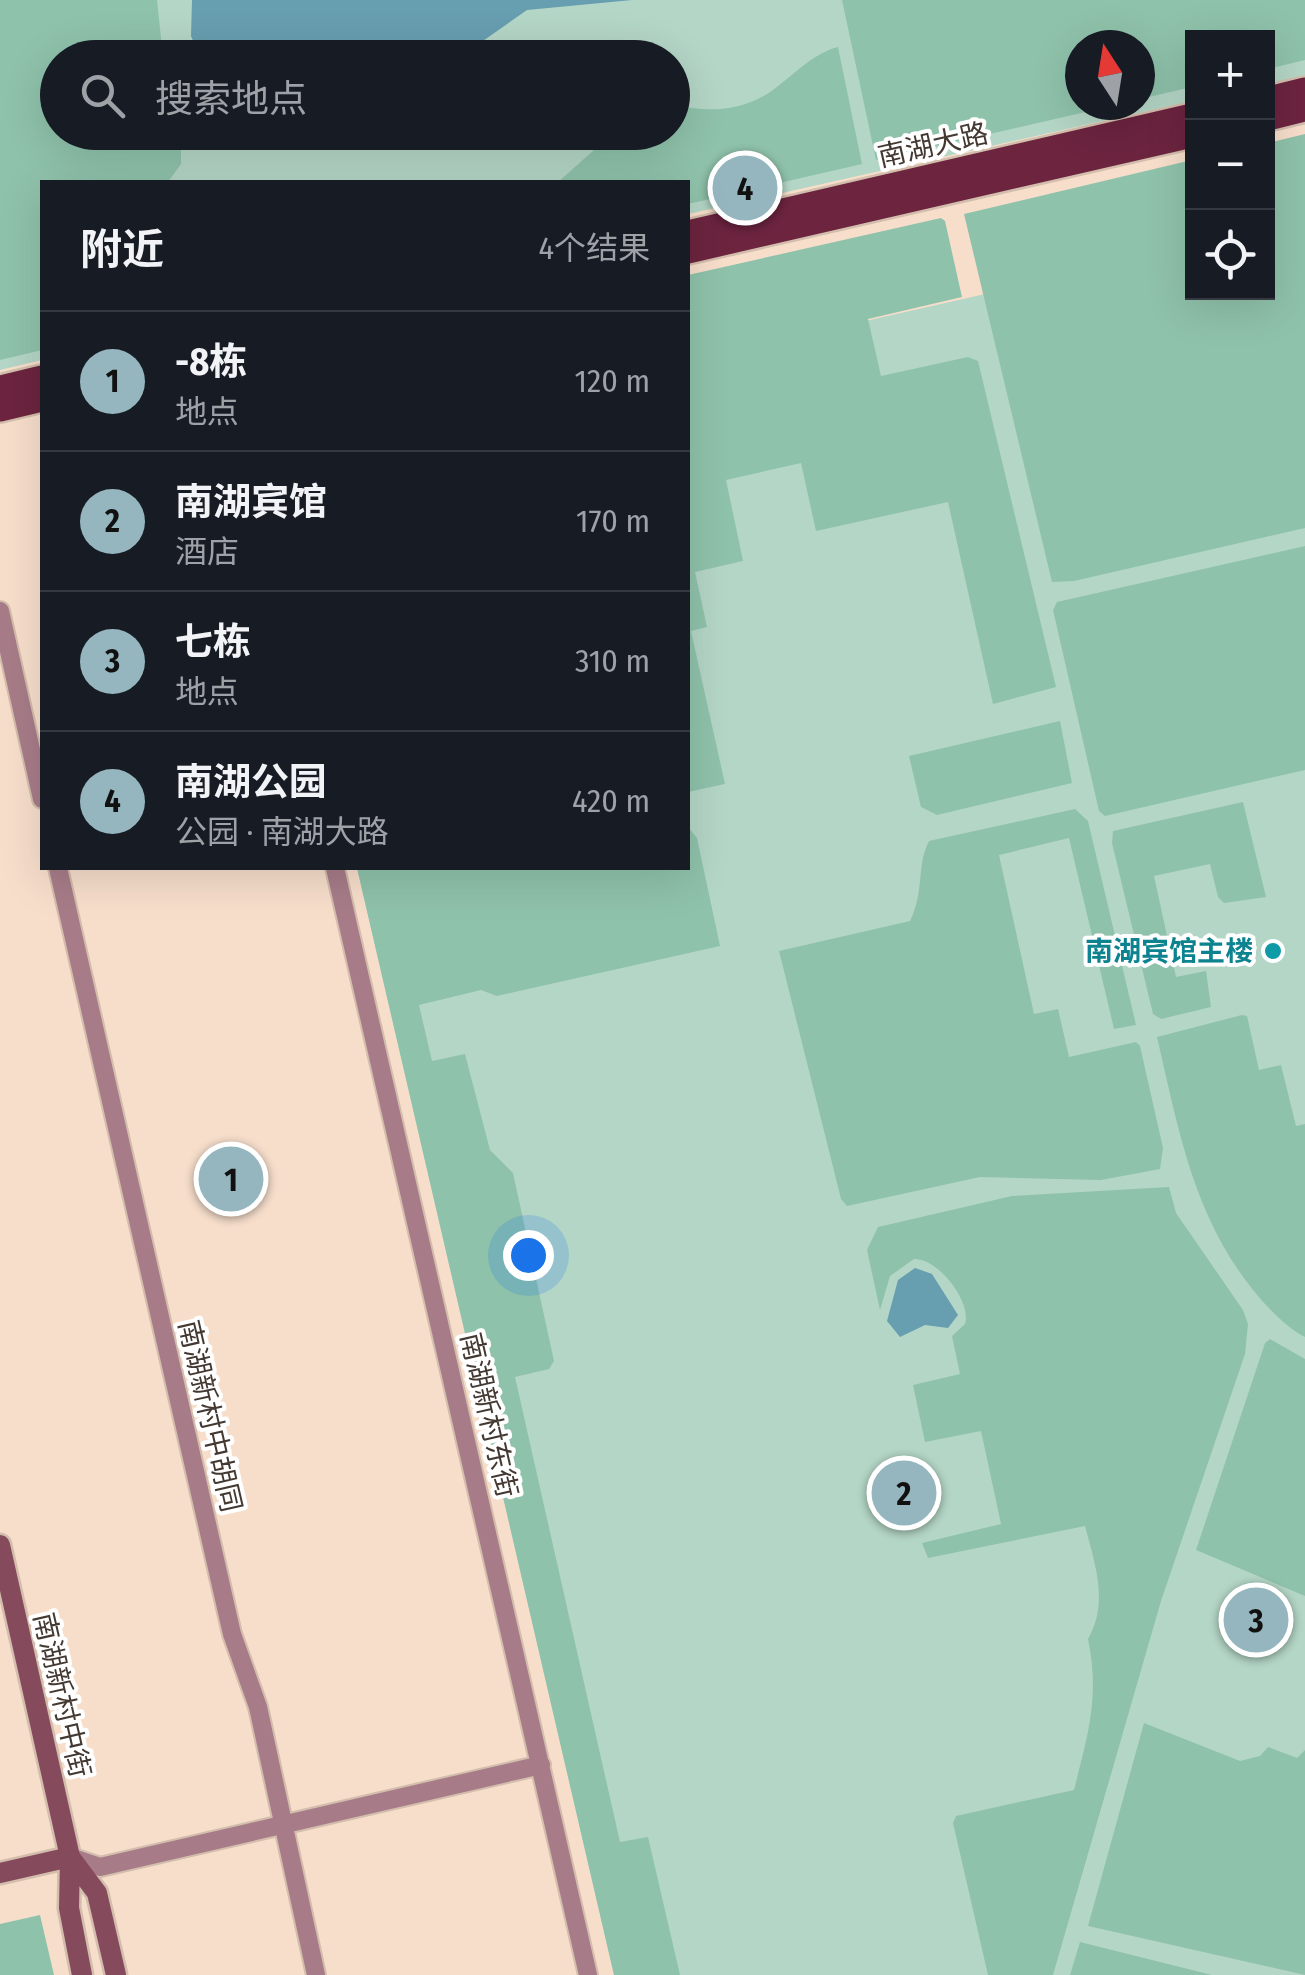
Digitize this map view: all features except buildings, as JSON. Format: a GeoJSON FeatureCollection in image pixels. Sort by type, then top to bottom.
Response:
{"type":"FeatureCollection","features":[{"type":"Feature","properties":{"kind":"main road"},"geometry":{"type":"LineString","coordinates":[[1275,97],[1305,90]]}},
{"type":"Feature","properties":{"kind":"main road"},"geometry":{"type":"LineString","coordinates":[[1275,116],[1305,110]]}},
{"type":"Feature","properties":{"kind":"main road","name":"南湖大路"},"geometry":{"type":"LineString","coordinates":[[690,233],[1185,118]]}},
{"type":"Feature","properties":{"kind":"main road","name":"南湖大路"},"geometry":{"type":"LineString","coordinates":[[690,251],[1185,137]]}},
{"type":"Feature","properties":{"kind":"main road"},"geometry":{"type":"LineString","coordinates":[[0,388],[40,378]]}},
{"type":"Feature","properties":{"kind":"main road"},"geometry":{"type":"LineString","coordinates":[[0,409],[40,399]]}},
{"type":"Feature","properties":{"kind":"street"},"geometry":{"type":"LineString","coordinates":[[0,612],[40,790]]}},
{"type":"Feature","properties":{"kind":"street","name":"南湖新村中胡同"},"geometry":{"type":"LineString","coordinates":[[58,870],[232,1634],[258,1707],[316,1975]]}},
{"type":"Feature","properties":{"kind":"street","name":"南湖新村东街"},"geometry":{"type":"LineString","coordinates":[[335,870],[588,1975]]}},
{"type":"Feature","properties":{"kind":"street","name":"南湖新村中街"},"geometry":{"type":"LineString","coordinates":[[0,1545],[70,1857],[69,1908],[82,1975]]}},
{"type":"Feature","properties":{"kind":"street"},"geometry":{"type":"LineString","coordinates":[[0,1873],[70,1857],[100,1866],[541,1765]]}},
{"type":"Feature","properties":{"kind":"street","name":"南湖新村中街"},"geometry":{"type":"LineString","coordinates":[[70,1857],[97,1893],[116,1975]]}},
{"type":"Feature","properties":{"kind":"green space"},"geometry":{"type":"Polygon","coordinates":[[[0,0],[1305,0],[1305,76],[1275,82],[1275,30],[1185,30],[1185,103],[1155,109],[1155,30],[1065,30],[1065,120],[1107,120],[690,214],[690,180],[40,180],[40,360],[0,370],[0,0]]]}},
{"type":"Feature","properties":{"kind":"green space"},"geometry":{"type":"Polygon","coordinates":[[[0,0],[157,0],[161,40],[40,40],[40,150],[181,150],[181,164],[169,180],[40,180],[40,350],[0,360],[0,0]]]}},
{"type":"Feature","properties":{"kind":"green space"},"geometry":{"type":"Polygon","coordinates":[[[842,0],[1305,0],[1305,60],[1275,67],[1275,30],[1185,30],[1185,89],[1155,96],[1155,30],[1065,30],[1065,117],[876,160],[842,0]]]}},
{"type":"Feature","properties":{"kind":"green space"},"geometry":{"type":"Polygon","coordinates":[[[838,47],[862,164],[690,204],[690,180],[560,180],[593,150],[690,150],[690,107],[728,108],[754,101],[838,47]]]}},
{"type":"Feature","properties":{"kind":"green space"},"geometry":{"type":"Polygon","coordinates":[[[1305,134],[1305,528],[1074,581],[1052,582],[964,214],[1185,162],[1185,300],[1275,300],[1275,141],[1305,134]]]}},
{"type":"Feature","properties":{"kind":"green space"},"geometry":{"type":"Polygon","coordinates":[[[1305,208],[1305,1975],[614,1975],[357,870],[690,870],[690,361],[985,294],[1185,293],[1185,300],[1275,300],[1275,276],[1305,208]]]}},
{"type":"Feature","properties":{"kind":"green space"},"geometry":{"type":"Polygon","coordinates":[[[941,218],[945,221],[962,297],[868,319],[881,376],[968,357],[978,361],[1056,687],[993,704],[948,502],[816,531],[801,463],[726,480],[743,561],[695,572],[707,627],[691,631],[725,784],[690,792],[690,275],[941,218]]]}},
{"type":"Feature","properties":{"kind":"green space"},"geometry":{"type":"Polygon","coordinates":[[[1305,546],[1305,770],[1105,816],[1099,811],[1053,610],[1057,602],[1305,546]]]}},
{"type":"Feature","properties":{"kind":"green space"},"geometry":{"type":"Polygon","coordinates":[[[1060,721],[1072,783],[937,815],[921,807],[909,756],[1060,721]]]}},
{"type":"Feature","properties":{"kind":"green space"},"geometry":{"type":"Polygon","coordinates":[[[1243,802],[1266,897],[1224,903],[1218,897],[1210,864],[1154,876],[1176,977],[1206,971],[1211,1007],[1161,1019],[1153,1014],[1112,843],[1113,831],[1243,802]]]}},
{"type":"Feature","properties":{"kind":"green space"},"geometry":{"type":"Polygon","coordinates":[[[1075,809],[1088,821],[1136,1025],[1114,1029],[1069,838],[999,855],[1034,1014],[1058,1009],[1069,1057],[1136,1042],[1140,1046],[1163,1148],[1160,1169],[1101,1180],[980,1177],[847,1206],[841,1199],[779,951],[910,921],[929,841],[1075,809]]]}},
{"type":"Feature","properties":{"kind":"green space"},"geometry":{"type":"Polygon","coordinates":[[[690,829],[697,838],[720,946],[497,996],[481,990],[419,1005],[432,1061],[465,1054],[490,1150],[513,1173],[554,1361],[549,1369],[515,1377],[620,1842],[648,1837],[680,1975],[614,1975],[357,870],[690,870],[690,829]]]}},
{"type":"Feature","properties":{"kind":"green space"},"geometry":{"type":"Polygon","coordinates":[[[1247,1016],[1259,1070],[1281,1065],[1296,1126],[1305,1124],[1305,1337],[1258,1296],[1218,1237],[1192,1174],[1157,1037],[1247,1016]]]}},
{"type":"Feature","properties":{"kind":"green space"},"geometry":{"type":"Polygon","coordinates":[[[1169,1187],[1176,1213],[1243,1310],[1248,1324],[1245,1354],[1161,1601],[1053,1975],[988,1975],[953,1823],[956,1816],[1074,1790],[1093,1698],[1088,1639],[1098,1612],[1096,1569],[1085,1526],[928,1558],[922,1543],[1001,1524],[981,1431],[925,1442],[913,1385],[960,1374],[952,1336],[965,1324],[966,1315],[958,1294],[943,1273],[914,1259],[890,1276],[880,1310],[867,1250],[878,1227],[1012,1196],[1169,1187]]]}},
{"type":"Feature","properties":{"kind":"green space"},"geometry":{"type":"Polygon","coordinates":[[[1270,1339],[1305,1359],[1305,1596],[1196,1550],[1265,1343],[1270,1339]]]}},
{"type":"Feature","properties":{"kind":"green space"},"geometry":{"type":"Polygon","coordinates":[[[1144,1723],[1240,1761],[1260,1756],[1268,1747],[1297,1758],[1305,1750],[1305,1975],[1088,1926],[1144,1723]]]}},
{"type":"Feature","properties":{"kind":"green space"},"geometry":{"type":"Polygon","coordinates":[[[40,1915],[54,1975],[0,1975],[0,1924],[40,1915]]]}},
{"type":"Feature","properties":{"kind":"green space"},"geometry":{"type":"Polygon","coordinates":[[[1080,1942],[1212,1975],[1070,1975],[1080,1942]]]}},
{"type":"Feature","properties":{"kind":"water"},"geometry":{"type":"Polygon","coordinates":[[[192,0],[632,0],[527,10],[484,40],[193,40],[192,0]]]}},
{"type":"Feature","properties":{"kind":"water"},"geometry":{"type":"Polygon","coordinates":[[[915,1268],[932,1274],[958,1315],[948,1328],[925,1325],[900,1337],[887,1321],[898,1280],[915,1268]]]}},
{"type":"Feature","properties":{"kind":"place","name":"南湖公园"},"geometry":{"type":"Point","coordinates":[745,188]}},
{"type":"Feature","properties":{"kind":"place","name":"南湖宾馆主楼"},"geometry":{"type":"Point","coordinates":[1273,951]}},
{"type":"Feature","properties":{"kind":"place","name":"-8栋"},"geometry":{"type":"Point","coordinates":[231,1179]}},
{"type":"Feature","properties":{"kind":"place","name":"南湖宾馆"},"geometry":{"type":"Point","coordinates":[904,1493]}},
{"type":"Feature","properties":{"kind":"place","name":"七栋"},"geometry":{"type":"Point","coordinates":[1256,1620]}}]}
